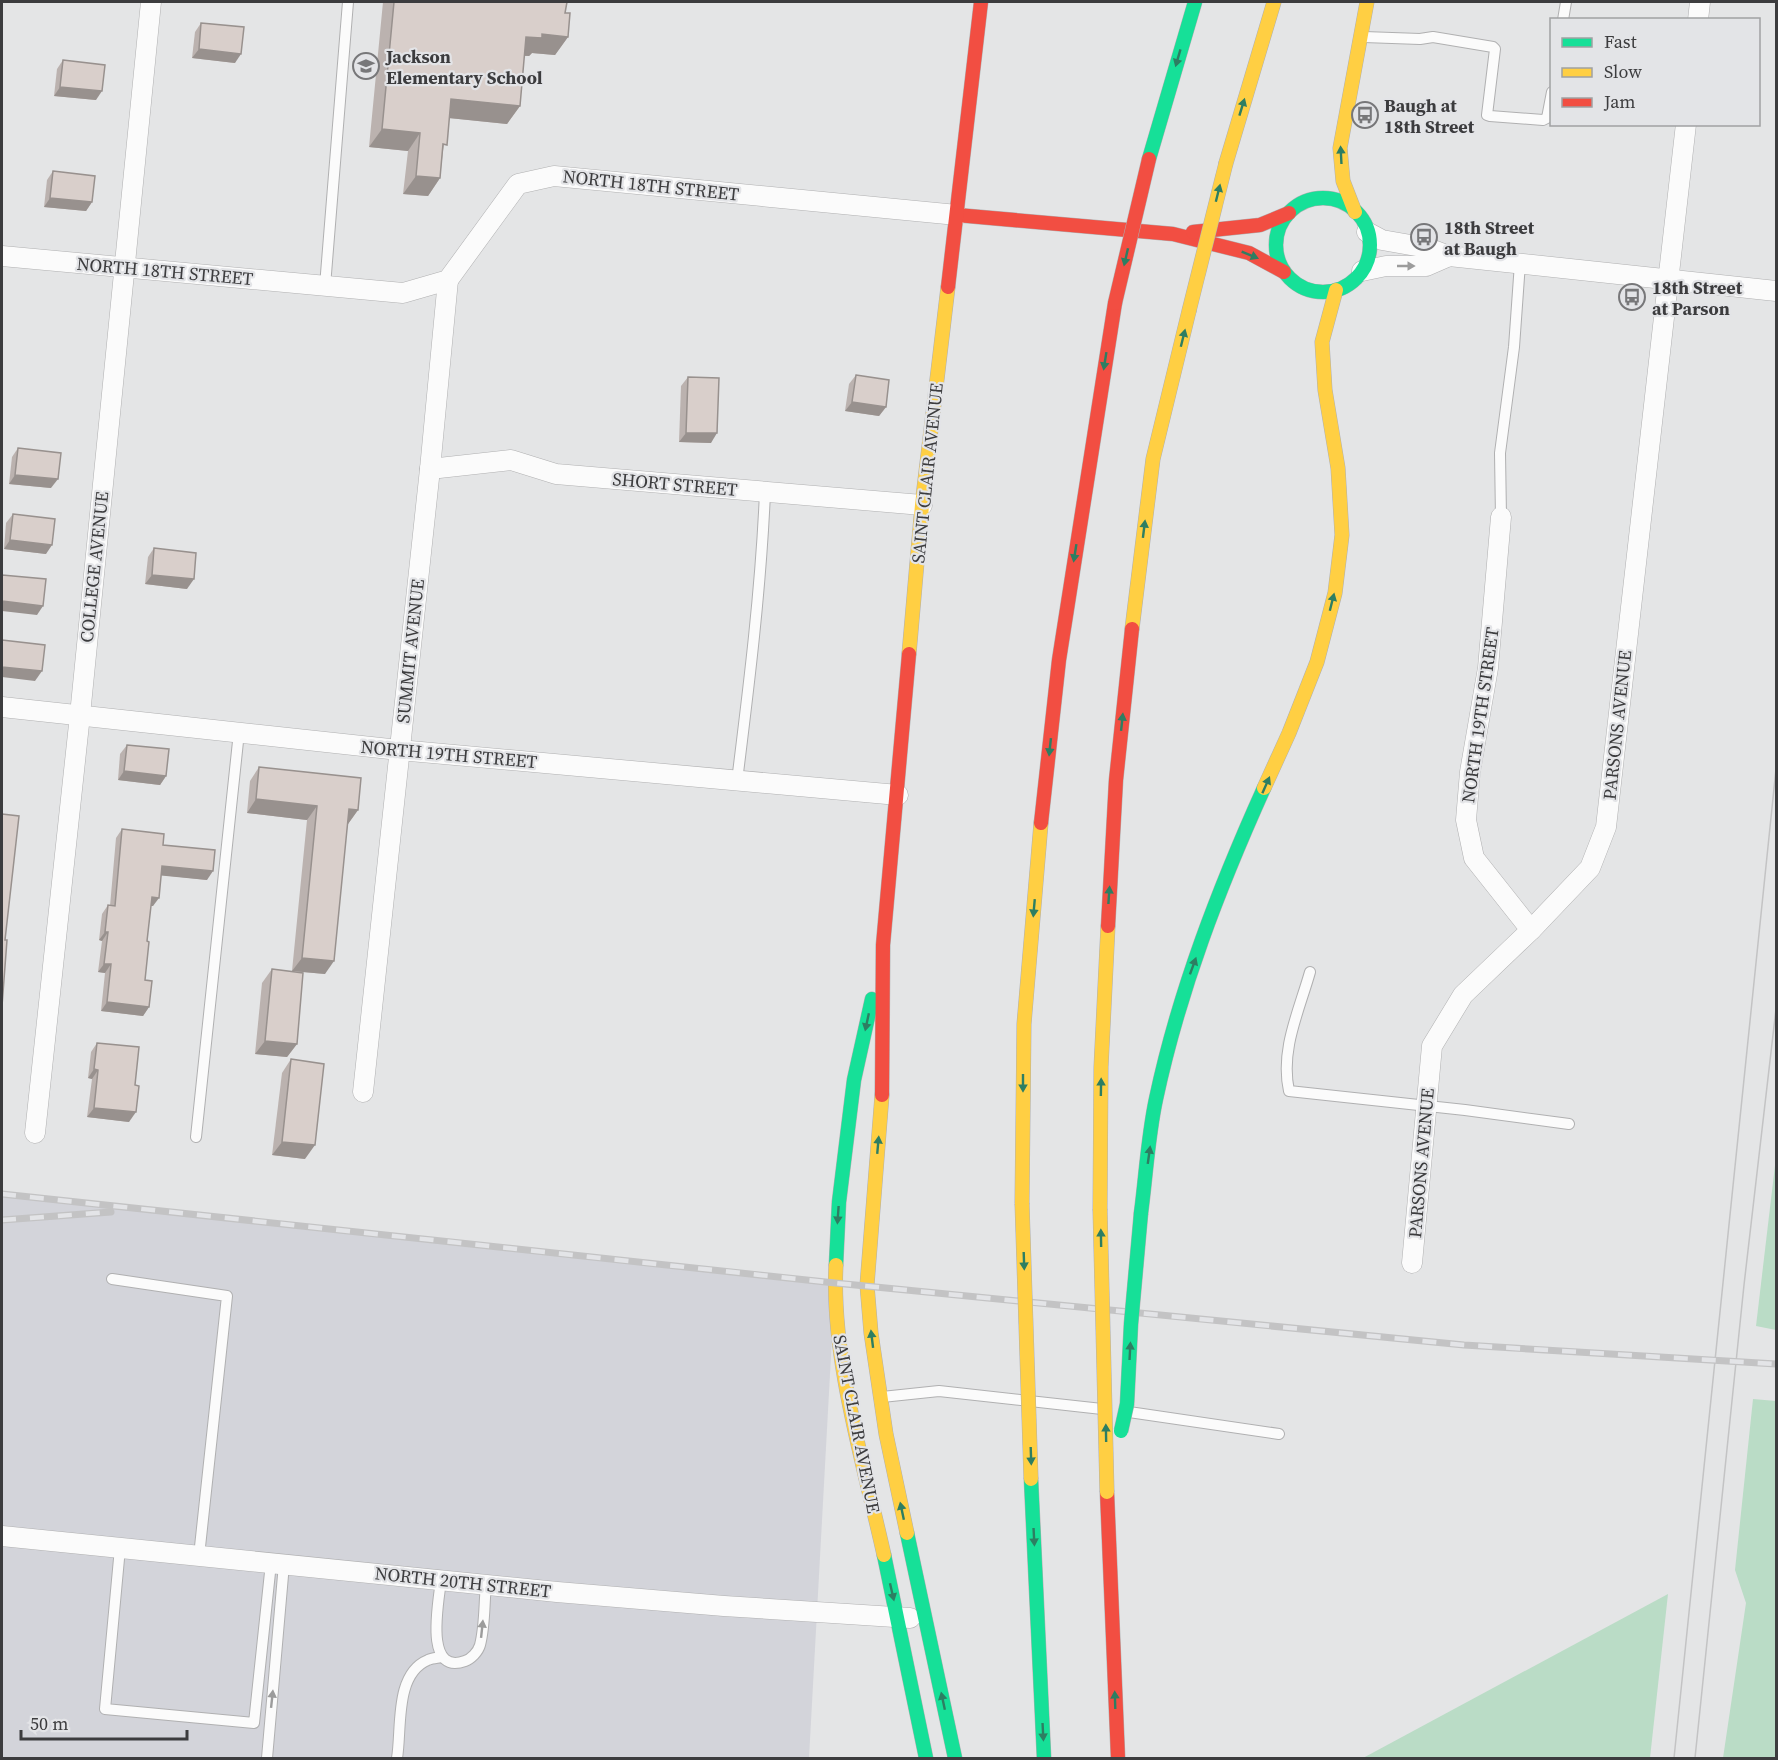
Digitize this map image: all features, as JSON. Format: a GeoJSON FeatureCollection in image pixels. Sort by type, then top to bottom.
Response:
{"type":"FeatureCollection","features":[{"type":"Feature","properties":{"kind":"main road","name":"SAINT CLAIR AVENUE"},"geometry":{"type":"LineString","coordinates":[[926,1758],[898,1618],[864,1395],[867,1285],[883,1083],[884,945],[922,505],[981,2]]}},
{"type":"Feature","properties":{"kind":"main road"},"geometry":{"type":"LineString","coordinates":[[1044,1758],[1022,1203],[1024,1024],[1038,849],[1059,660],[1115,303],[1149,159],[1195,2]]}},
{"type":"Feature","properties":{"kind":"main road"},"geometry":{"type":"LineString","coordinates":[[1118,1758],[1107,1491],[1100,1209],[1101,1067],[1116,780],[1129,650],[1153,459],[1226,163],[1274,2]]}},
{"type":"Feature","properties":{"kind":"main road"},"geometry":{"type":"LineString","coordinates":[[1355,212],[1343,181],[1340,148],[1367,2]]}},
{"type":"Feature","properties":{"kind":"main road"},"geometry":{"type":"LineString","coordinates":[[1309,200],[1334,200],[1355,212],[1363,221],[1367,232],[1369,251],[1362,271],[1347,285],[1336,291],[1311,291],[1300,286],[1284,272],[1276,246],[1279,228],[1289,213],[1298,205],[1309,200]]}},
{"type":"Feature","properties":{"kind":"main road","name":"NORTH 18TH STREET"},"geometry":{"type":"LineString","coordinates":[[1173,234],[1260,225],[1289,213]]}},
{"type":"Feature","properties":{"kind":"main road","name":"NORTH 18TH STREET"},"geometry":{"type":"LineString","coordinates":[[957,215],[1173,234],[1249,254],[1284,272]]}},
{"type":"Feature","properties":{"kind":"main road"},"geometry":{"type":"LineString","coordinates":[[1107,1491],[1127,1404],[1131,1324],[1141,1213],[1156,1101],[1190,971],[1238,845],[1289,733],[1317,662],[1335,592],[1342,535],[1338,468],[1325,390],[1322,342],[1336,291]]}},
{"type":"Feature","properties":{"kind":"main road","name":"SAINT CLAIR AVENUE"},"geometry":{"type":"LineString","coordinates":[[884,945],[854,1080],[839,1202],[835,1283],[842,1359],[864,1395],[925,1618],[955,1758]]}},
{"type":"Feature","properties":{"kind":"street","name":"COLLEGE AVENUE"},"geometry":{"type":"LineString","coordinates":[[35,1133],[80,715],[151,2]]}},
{"type":"Feature","properties":{"kind":"street"},"geometry":{"type":"LineString","coordinates":[[1698,18],[1700,2]]}},
{"type":"Feature","properties":{"kind":"street","name":"PARSONS AVENUE"},"geometry":{"type":"LineString","coordinates":[[1412,1263],[1432,1046],[1463,994],[1531,930],[1590,868],[1606,827],[1686,126]]}},
{"type":"Feature","properties":{"kind":"street","name":"NORTH 18TH STREET"},"geometry":{"type":"LineString","coordinates":[[2,256],[403,293],[448,280],[518,183],[554,176],[957,215]]}},
{"type":"Feature","properties":{"kind":"street"},"geometry":{"type":"LineString","coordinates":[[1367,232],[1382,240],[1428,248],[1449,256],[1776,291]]}},
{"type":"Feature","properties":{"kind":"street"},"geometry":{"type":"LineString","coordinates":[[1362,271],[1386,266],[1426,266],[1449,256]]}},
{"type":"Feature","properties":{"kind":"street","name":"SUMMIT AVENUE"},"geometry":{"type":"LineString","coordinates":[[363,1092],[448,280]]}},
{"type":"Feature","properties":{"kind":"street","name":"SHORT STREET"},"geometry":{"type":"LineString","coordinates":[[430,469],[511,460],[556,474],[922,505]]}},
{"type":"Feature","properties":{"kind":"street","name":"NORTH 19TH STREET"},"geometry":{"type":"LineString","coordinates":[[1501,517],[1488,668],[1470,772],[1466,820],[1474,858],[1531,930]]}},
{"type":"Feature","properties":{"kind":"street","name":"NORTH 19TH STREET"},"geometry":{"type":"LineString","coordinates":[[2,707],[399,750],[898,795]]}},
{"type":"Feature","properties":{"kind":"street","name":"NORTH 20TH STREET"},"geometry":{"type":"LineString","coordinates":[[2,1536],[724,1606],[925,1618]]}},
{"type":"Feature","properties":{"kind":"lane"},"geometry":{"type":"LineString","coordinates":[[325,286],[348,2]]}},
{"type":"Feature","properties":{"kind":"lane"},"geometry":{"type":"LineString","coordinates":[[1563,18],[1566,2]]}},
{"type":"Feature","properties":{"kind":"lane"},"geometry":{"type":"LineString","coordinates":[[1361,37],[1420,39],[1433,37],[1493,47],[1495,49],[1487,115],[1490,116],[1544,120],[1547,118],[1550,98]]}},
{"type":"Feature","properties":{"kind":"lane"},"geometry":{"type":"LineString","coordinates":[[1501,517],[1500,453],[1514,347],[1520,262]]}},
{"type":"Feature","properties":{"kind":"lane"},"geometry":{"type":"LineString","coordinates":[[737,781],[748,688],[765,492]]}},
{"type":"Feature","properties":{"kind":"lane"},"geometry":{"type":"LineString","coordinates":[[196,1137],[240,732]]}},
{"type":"Feature","properties":{"kind":"lane"},"geometry":{"type":"LineString","coordinates":[[1310,972],[1286,1053],[1289,1091],[1569,1124]]}},
{"type":"Feature","properties":{"kind":"lane"},"geometry":{"type":"LineString","coordinates":[[112,1279],[226,1296],[199,1556]]}},
{"type":"Feature","properties":{"kind":"lane"},"geometry":{"type":"LineString","coordinates":[[864,1395],[939,1391],[1161,1415],[1279,1434]]}},
{"type":"Feature","properties":{"kind":"lane"},"geometry":{"type":"LineString","coordinates":[[120,1548],[105,1709],[254,1724],[278,1564]]}},
{"type":"Feature","properties":{"kind":"lane"},"geometry":{"type":"LineString","coordinates":[[267,1758],[278,1564]]}},
{"type":"Feature","properties":{"kind":"lane"},"geometry":{"type":"LineString","coordinates":[[441,1580],[436,1643],[442,1657],[458,1662],[466,1661],[480,1647],[486,1584]]}},
{"type":"Feature","properties":{"kind":"lane"},"geometry":{"type":"LineString","coordinates":[[397,1758],[401,1706],[406,1683],[413,1670],[428,1660],[442,1657]]}},
{"type":"Feature","properties":{"kind":"shaded area"},"geometry":{"type":"Polygon","coordinates":[[[2,1194],[835,1283],[809,1758],[2,1758],[2,1194]]]}},
{"type":"Feature","properties":{"kind":"green space"},"geometry":{"type":"Polygon","coordinates":[[[1776,1157],[1776,1330],[1756,1326],[1776,1157]]]}},
{"type":"Feature","properties":{"kind":"green space"},"geometry":{"type":"Polygon","coordinates":[[[1753,1399],[1776,1401],[1776,1758],[1723,1758],[1746,1603],[1735,1570],[1753,1399]]]}},
{"type":"Feature","properties":{"kind":"green space"},"geometry":{"type":"Polygon","coordinates":[[[1668,1594],[1650,1758],[1363,1758],[1668,1594]]]}},
{"type":"Feature","properties":{"kind":"building"},"geometry":{"type":"Polygon","coordinates":[[[394,2],[567,2],[565,13],[570,13],[568,37],[542,34],[542,38],[526,37],[520,106],[451,99],[447,145],[443,144],[440,178],[416,176],[420,133],[382,129],[394,2]]]}},
{"type":"Feature","properties":{"kind":"building"},"geometry":{"type":"Polygon","coordinates":[[[201,23],[244,27],[241,54],[199,49],[201,23]]]}},
{"type":"Feature","properties":{"kind":"building"},"geometry":{"type":"Polygon","coordinates":[[[63,60],[105,65],[102,91],[60,87],[63,60]]]}},
{"type":"Feature","properties":{"kind":"building"},"geometry":{"type":"Polygon","coordinates":[[[53,171],[95,176],[92,202],[50,198],[53,171]]]}},
{"type":"Feature","properties":{"kind":"building"},"geometry":{"type":"Polygon","coordinates":[[[856,375],[889,380],[886,407],[852,402],[856,375]]]}},
{"type":"Feature","properties":{"kind":"building"},"geometry":{"type":"Polygon","coordinates":[[[688,377],[719,378],[717,433],[686,433],[688,377]]]}},
{"type":"Feature","properties":{"kind":"building"},"geometry":{"type":"Polygon","coordinates":[[[18,448],[61,453],[58,479],[15,475],[18,448]]]}},
{"type":"Feature","properties":{"kind":"building"},"geometry":{"type":"Polygon","coordinates":[[[13,514],[55,519],[52,545],[10,540],[13,514]]]}},
{"type":"Feature","properties":{"kind":"building"},"geometry":{"type":"Polygon","coordinates":[[[154,548],[196,553],[194,579],[152,575],[154,548]]]}},
{"type":"Feature","properties":{"kind":"building"},"geometry":{"type":"Polygon","coordinates":[[[2,575],[46,579],[43,606],[2,601],[2,575]]]}},
{"type":"Feature","properties":{"kind":"building"},"geometry":{"type":"Polygon","coordinates":[[[2,640],[45,645],[42,671],[2,667],[2,640]]]}},
{"type":"Feature","properties":{"kind":"building"},"geometry":{"type":"Polygon","coordinates":[[[127,745],[169,749],[166,776],[124,771],[127,745]]]}},
{"type":"Feature","properties":{"kind":"building"},"geometry":{"type":"Polygon","coordinates":[[[259,767],[361,778],[358,810],[349,809],[334,961],[302,958],[317,806],[256,799],[259,767]]]}},
{"type":"Feature","properties":{"kind":"building"},"geometry":{"type":"Polygon","coordinates":[[[2,814],[19,816],[5,940],[7,940],[2,1006],[2,814]]]}},
{"type":"Feature","properties":{"kind":"building"},"geometry":{"type":"Polygon","coordinates":[[[122,829],[164,834],[163,845],[215,850],[213,871],[162,866],[159,898],[152,897],[147,941],[149,942],[145,980],[152,981],[149,1007],[107,1002],[111,964],[104,964],[108,932],[105,932],[108,905],[115,906],[122,829]]]}},
{"type":"Feature","properties":{"kind":"building"},"geometry":{"type":"Polygon","coordinates":[[[272,969],[303,973],[297,1044],[265,1041],[272,969]]]}},
{"type":"Feature","properties":{"kind":"building"},"geometry":{"type":"Polygon","coordinates":[[[97,1043],[139,1047],[135,1085],[139,1086],[136,1112],[94,1108],[98,1070],[94,1069],[97,1043]]]}},
{"type":"Feature","properties":{"kind":"building"},"geometry":{"type":"Polygon","coordinates":[[[291,1059],[324,1064],[315,1145],[282,1142],[291,1059]]]}},
{"type":"Feature","properties":{"kind":"tram line"},"geometry":{"type":"LineString","coordinates":[[1674,1758],[1776,769]]}},
{"type":"Feature","properties":{"kind":"tram line"},"geometry":{"type":"LineString","coordinates":[[1695,1758],[1744,1285],[1776,1009]]}},
{"type":"Feature","properties":{"kind":"railway"},"geometry":{"type":"LineString","coordinates":[[2,1194],[835,1283],[1464,1345],[1776,1364]]}},
{"type":"Feature","properties":{"kind":"railway"},"geometry":{"type":"LineString","coordinates":[[2,1220],[111,1212]]}},
{"type":"Feature","properties":{"kind":"traffic: fast"},"geometry":{"type":"LineString","coordinates":[[1149,159],[1195,2]]}},
{"type":"Feature","properties":{"kind":"traffic: fast"},"geometry":{"type":"LineString","coordinates":[[1323,198],[1341,202],[1356,212],[1366,227],[1370,245],[1366,263],[1356,278],[1341,288],[1323,292],[1305,288],[1290,278],[1280,263],[1276,245],[1280,227],[1290,212],[1305,202],[1323,198]]}},
{"type":"Feature","properties":{"kind":"traffic: fast"},"geometry":{"type":"LineString","coordinates":[[1141,1213],[1153,1113],[1176,1019],[1216,902],[1264,788]]}},
{"type":"Feature","properties":{"kind":"traffic: fast"},"geometry":{"type":"LineString","coordinates":[[836,1265],[839,1202],[854,1080],[872,999]]}},
{"type":"Feature","properties":{"kind":"traffic: fast"},"geometry":{"type":"LineString","coordinates":[[1121,1431],[1127,1404],[1131,1324],[1141,1213]]}},
{"type":"Feature","properties":{"kind":"traffic: fast"},"geometry":{"type":"LineString","coordinates":[[1031,1479],[1044,1758]]}},
{"type":"Feature","properties":{"kind":"traffic: fast"},"geometry":{"type":"LineString","coordinates":[[907,1533],[955,1758]]}},
{"type":"Feature","properties":{"kind":"traffic: fast"},"geometry":{"type":"LineString","coordinates":[[884,1555],[926,1758]]}},
{"type":"Feature","properties":{"kind":"traffic: slow"},"geometry":{"type":"LineString","coordinates":[[1226,163],[1274,2]]}},
{"type":"Feature","properties":{"kind":"traffic: slow"},"geometry":{"type":"LineString","coordinates":[[1355,212],[1343,181],[1340,148],[1367,2]]}},
{"type":"Feature","properties":{"kind":"traffic: slow"},"geometry":{"type":"LineString","coordinates":[[1189,311],[1226,163]]}},
{"type":"Feature","properties":{"kind":"traffic: slow"},"geometry":{"type":"LineString","coordinates":[[909,654],[922,505],[948,287]]}},
{"type":"Feature","properties":{"kind":"traffic: slow"},"geometry":{"type":"LineString","coordinates":[[1264,788],[1317,662],[1335,593],[1342,535],[1338,468],[1325,390],[1322,342],[1336,290]]}},
{"type":"Feature","properties":{"kind":"traffic: slow"},"geometry":{"type":"LineString","coordinates":[[1132,629],[1153,459],[1189,311]]}},
{"type":"Feature","properties":{"kind":"traffic: slow"},"geometry":{"type":"LineString","coordinates":[[1022,1203],[1024,1024],[1041,823]]}},
{"type":"Feature","properties":{"kind":"traffic: slow"},"geometry":{"type":"LineString","coordinates":[[1100,1209],[1101,1067],[1108,926]]}},
{"type":"Feature","properties":{"kind":"traffic: slow"},"geometry":{"type":"LineString","coordinates":[[882,1095],[867,1285],[871,1333],[886,1434],[907,1533]]}},
{"type":"Feature","properties":{"kind":"traffic: slow"},"geometry":{"type":"LineString","coordinates":[[1022,1203],[1031,1479]]}},
{"type":"Feature","properties":{"kind":"traffic: slow"},"geometry":{"type":"LineString","coordinates":[[1100,1209],[1107,1492]]}},
{"type":"Feature","properties":{"kind":"traffic: slow"},"geometry":{"type":"LineString","coordinates":[[836,1265],[836,1300],[844,1373],[884,1555]]}},
{"type":"Feature","properties":{"kind":"traffic: jam"},"geometry":{"type":"LineString","coordinates":[[948,287],[981,2]]}},
{"type":"Feature","properties":{"kind":"traffic: jam"},"geometry":{"type":"LineString","coordinates":[[1115,303],[1149,159]]}},
{"type":"Feature","properties":{"kind":"traffic: jam"},"geometry":{"type":"LineString","coordinates":[[1193,232],[1260,225],[1289,213]]}},
{"type":"Feature","properties":{"kind":"traffic: jam"},"geometry":{"type":"LineString","coordinates":[[957,215],[1173,234],[1249,253],[1284,272]]}},
{"type":"Feature","properties":{"kind":"traffic: jam"},"geometry":{"type":"LineString","coordinates":[[1041,823],[1059,660],[1115,303]]}},
{"type":"Feature","properties":{"kind":"traffic: jam"},"geometry":{"type":"LineString","coordinates":[[1108,926],[1116,780],[1132,629]]}},
{"type":"Feature","properties":{"kind":"traffic: jam"},"geometry":{"type":"LineString","coordinates":[[882,1095],[883,945],[909,654]]}},
{"type":"Feature","properties":{"kind":"traffic: jam"},"geometry":{"type":"LineString","coordinates":[[1107,1492],[1118,1758]]}},
{"type":"Feature","properties":{"kind":"place","name":"Jackson Elementary School"},"geometry":{"type":"Point","coordinates":[366,66]}},
{"type":"Feature","properties":{"kind":"place","name":"Baugh at 18th Street"},"geometry":{"type":"Point","coordinates":[1365,115]}},
{"type":"Feature","properties":{"kind":"place","name":"18th Street at Baugh"},"geometry":{"type":"Point","coordinates":[1424,237]}},
{"type":"Feature","properties":{"kind":"place","name":"18th Street at Parson"},"geometry":{"type":"Point","coordinates":[1632,297]}}]}
